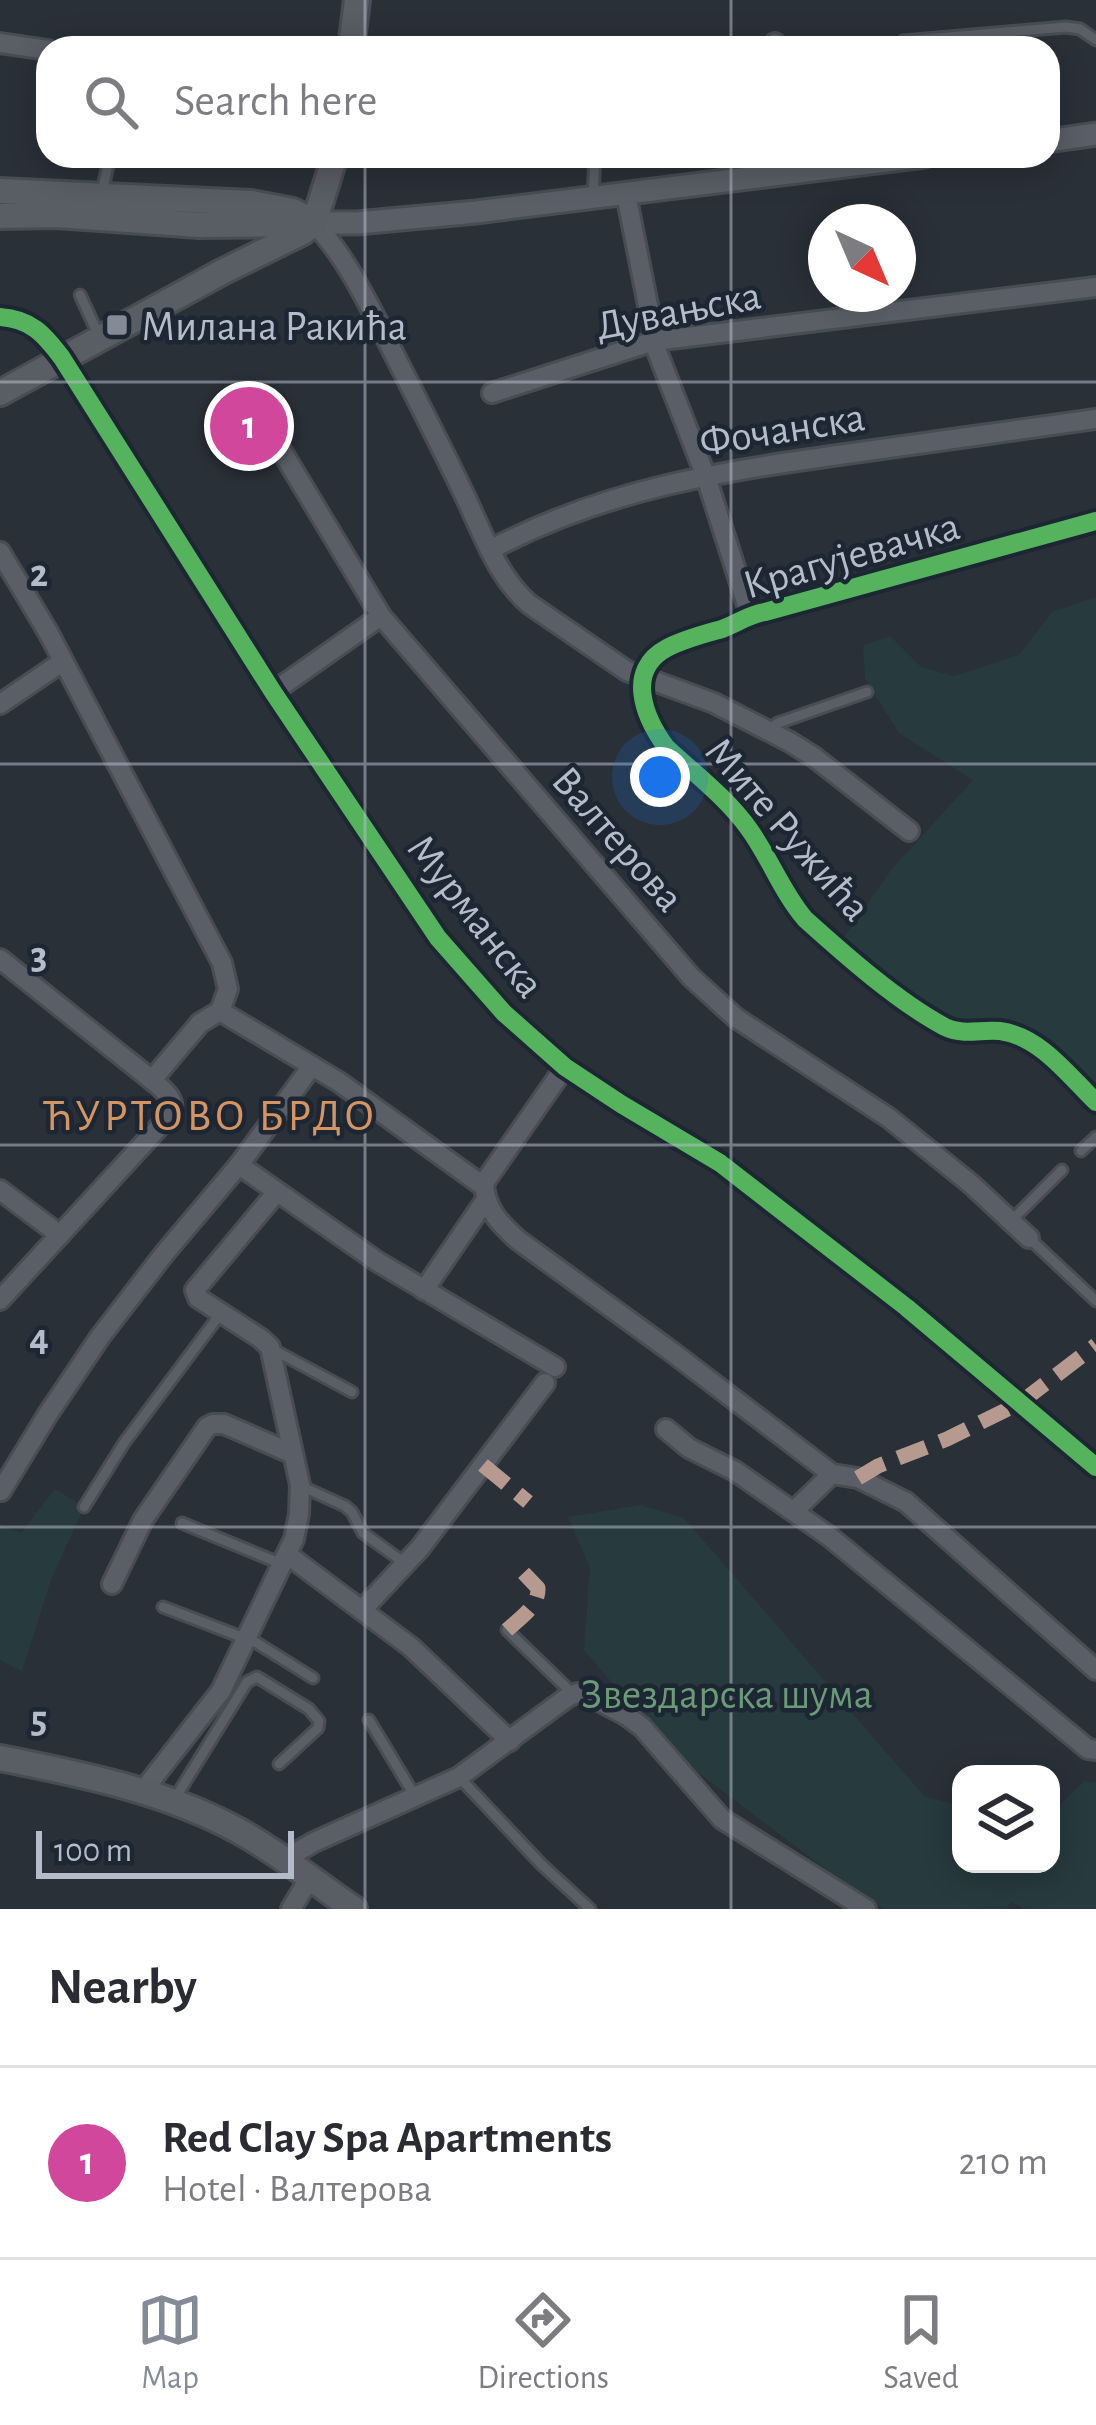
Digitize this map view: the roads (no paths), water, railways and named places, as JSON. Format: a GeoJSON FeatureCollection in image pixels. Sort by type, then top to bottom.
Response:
{"type":"FeatureCollection","features":[{"type":"Feature","properties":{"kind":"main road"},"geometry":{"type":"LineString","coordinates":[[352,36],[357,0]]}},
{"type":"Feature","properties":{"kind":"main road"},"geometry":{"type":"LineString","coordinates":[[0,392],[303,232],[314,223],[331,168]]}},
{"type":"Feature","properties":{"kind":"main road"},"geometry":{"type":"LineString","coordinates":[[0,191],[251,203],[293,211],[314,223]]}},
{"type":"Feature","properties":{"kind":"main road"},"geometry":{"type":"LineString","coordinates":[[0,216],[56,215],[200,226],[314,223]]}},
{"type":"Feature","properties":{"kind":"main road"},"geometry":{"type":"LineString","coordinates":[[0,1758],[85,1775],[172,1802],[239,1831],[354,1909]]}},
{"type":"Feature","properties":{"kind":"street"},"geometry":{"type":"LineString","coordinates":[[0,43],[36,48]]}},
{"type":"Feature","properties":{"kind":"street"},"geometry":{"type":"LineString","coordinates":[[1060,139],[1096,134]]}},
{"type":"Feature","properties":{"kind":"street"},"geometry":{"type":"LineString","coordinates":[[314,223],[436,216],[626,194],[760,168]]}},
{"type":"Feature","properties":{"kind":"street"},"geometry":{"type":"LineString","coordinates":[[626,194],[654,340],[753,612]]}},
{"type":"Feature","properties":{"kind":"street","name":"Мите Ружића"},"geometry":{"type":"LineString","coordinates":[[314,223],[355,279],[490,550],[522,597],[627,671],[714,703],[770,730],[814,757],[909,831]]}},
{"type":"Feature","properties":{"kind":"street","name":"Дувањска"},"geometry":{"type":"LineString","coordinates":[[492,393],[654,340],[1096,287]]}},
{"type":"Feature","properties":{"kind":"street","name":"Мурманска"},"geometry":{"type":"LineString","coordinates":[[0,317],[32,324],[62,358],[273,692],[438,938],[504,1013],[565,1067],[720,1163],[906,1307],[1096,1467]]}},
{"type":"Feature","properties":{"kind":"street","name":"Валтерова"},"geometry":{"type":"LineString","coordinates":[[248,395],[381,616],[691,977],[736,1018],[889,1118],[1029,1238]]}},
{"type":"Feature","properties":{"kind":"street","name":"Фочанска"},"geometry":{"type":"LineString","coordinates":[[490,550],[602,501],[755,466],[1096,419]]}},
{"type":"Feature","properties":{"kind":"street","name":"Крагујевачка"},"geometry":{"type":"LineString","coordinates":[[642,679],[648,664],[664,649],[741,622],[753,612],[1096,521]]}},
{"type":"Feature","properties":{"kind":"street"},"geometry":{"type":"LineString","coordinates":[[0,552],[28,596],[223,963],[228,989],[220,1011],[200,1023],[152,1079]]}},
{"type":"Feature","properties":{"kind":"street"},"geometry":{"type":"LineString","coordinates":[[273,692],[381,616]]}},
{"type":"Feature","properties":{"kind":"street"},"geometry":{"type":"LineString","coordinates":[[0,704],[62,662]]}},
{"type":"Feature","properties":{"kind":"street","name":"Мите Ружића"},"geometry":{"type":"LineString","coordinates":[[642,679],[643,700],[666,747],[740,818],[806,919],[940,1024],[958,1032],[997,1030],[1022,1038],[1046,1052],[1096,1102]]}},
{"type":"Feature","properties":{"kind":"street"},"geometry":{"type":"LineString","coordinates":[[0,959],[152,1079],[174,1106],[0,1300]]}},
{"type":"Feature","properties":{"kind":"street"},"geometry":{"type":"LineString","coordinates":[[220,1011],[356,1094],[479,1183],[509,1232],[832,1474],[857,1478],[906,1502],[1096,1670]]}},
{"type":"Feature","properties":{"kind":"street"},"geometry":{"type":"LineString","coordinates":[[1,1491],[100,1337],[239,1166],[312,1066]]}},
{"type":"Feature","properties":{"kind":"street"},"geometry":{"type":"LineString","coordinates":[[424,1290],[565,1067]]}},
{"type":"Feature","properties":{"kind":"street"},"geometry":{"type":"LineString","coordinates":[[239,1166],[550,1375],[406,1564],[363,1609]]}},
{"type":"Feature","properties":{"kind":"street"},"geometry":{"type":"LineString","coordinates":[[0,1190],[60,1235]]}},
{"type":"Feature","properties":{"kind":"street"},"geometry":{"type":"LineString","coordinates":[[142,1792],[213,1705],[286,1560],[297,1527],[300,1485],[270,1347],[198,1298],[195,1290],[276,1192]]}},
{"type":"Feature","properties":{"kind":"street"},"geometry":{"type":"LineString","coordinates":[[112,1584],[143,1520],[207,1427],[224,1424],[292,1454]]}},
{"type":"Feature","properties":{"kind":"street"},"geometry":{"type":"LineString","coordinates":[[667,1429],[689,1448],[735,1471],[794,1511],[1089,1747]]}},
{"type":"Feature","properties":{"kind":"street"},"geometry":{"type":"LineString","coordinates":[[794,1511],[832,1474]]}},
{"type":"Feature","properties":{"kind":"street"},"geometry":{"type":"LineString","coordinates":[[286,1560],[363,1609],[440,1673],[511,1742]]}},
{"type":"Feature","properties":{"kind":"street"},"geometry":{"type":"LineString","coordinates":[[283,1860],[459,1777],[573,1694],[586,1694],[642,1727],[722,1819],[866,1909]]}},
{"type":"Feature","properties":{"kind":"street"},"geometry":{"type":"LineString","coordinates":[[291,1909],[309,1879]]}},
{"type":"Feature","properties":{"kind":"lane"},"geometry":{"type":"LineString","coordinates":[[962,36],[1066,27],[1080,29],[1096,40]]}},
{"type":"Feature","properties":{"kind":"lane"},"geometry":{"type":"LineString","coordinates":[[101,194],[107,168]]}},
{"type":"Feature","properties":{"kind":"lane"},"geometry":{"type":"LineString","coordinates":[[593,197],[594,168]]}},
{"type":"Feature","properties":{"kind":"lane"},"geometry":{"type":"LineString","coordinates":[[80,295],[100,338]]}},
{"type":"Feature","properties":{"kind":"lane"},"geometry":{"type":"LineString","coordinates":[[770,730],[867,692]]}},
{"type":"Feature","properties":{"kind":"lane"},"geometry":{"type":"LineString","coordinates":[[1082,1151],[1096,1137]]}},
{"type":"Feature","properties":{"kind":"lane"},"geometry":{"type":"LineString","coordinates":[[1011,1221],[1062,1170]]}},
{"type":"Feature","properties":{"kind":"lane"},"geometry":{"type":"LineString","coordinates":[[1029,1238],[1096,1301]]}},
{"type":"Feature","properties":{"kind":"lane"},"geometry":{"type":"LineString","coordinates":[[84,1507],[124,1443],[221,1313]]}},
{"type":"Feature","properties":{"kind":"lane"},"geometry":{"type":"LineString","coordinates":[[270,1347],[352,1392]]}},
{"type":"Feature","properties":{"kind":"lane"},"geometry":{"type":"LineString","coordinates":[[300,1485],[352,1511],[363,1533],[406,1564]]}},
{"type":"Feature","properties":{"kind":"lane"},"geometry":{"type":"LineString","coordinates":[[182,1523],[286,1560]]}},
{"type":"Feature","properties":{"kind":"lane"},"geometry":{"type":"LineString","coordinates":[[163,1607],[265,1646],[313,1678]]}},
{"type":"Feature","properties":{"kind":"lane"},"geometry":{"type":"LineString","coordinates":[[507,1630],[573,1694]]}},
{"type":"Feature","properties":{"kind":"lane"},"geometry":{"type":"LineString","coordinates":[[172,1802],[252,1678],[309,1709],[320,1721],[279,1764]]}},
{"type":"Feature","properties":{"kind":"lane"},"geometry":{"type":"LineString","coordinates":[[370,1720],[416,1798]]}},
{"type":"Feature","properties":{"kind":"lane"},"geometry":{"type":"LineString","coordinates":[[459,1777],[590,1909]]}},
{"type":"Feature","properties":{"kind":"place","name":"Милана Ракића"},"geometry":{"type":"Point","coordinates":[117,325]}},
{"type":"Feature","properties":{"kind":"place","name":"Red Clay Spa Apartments"},"geometry":{"type":"Point","coordinates":[249,426]}},
{"type":"Feature","properties":{"kind":"district","name":"ЋУРТОВО БРДО"},"geometry":{"type":"Point","coordinates":[210,1114]}},
{"type":"Feature","properties":{"kind":"park label","name":"Звездарска шума"},"geometry":{"type":"Point","coordinates":[727,1693]}}]}
